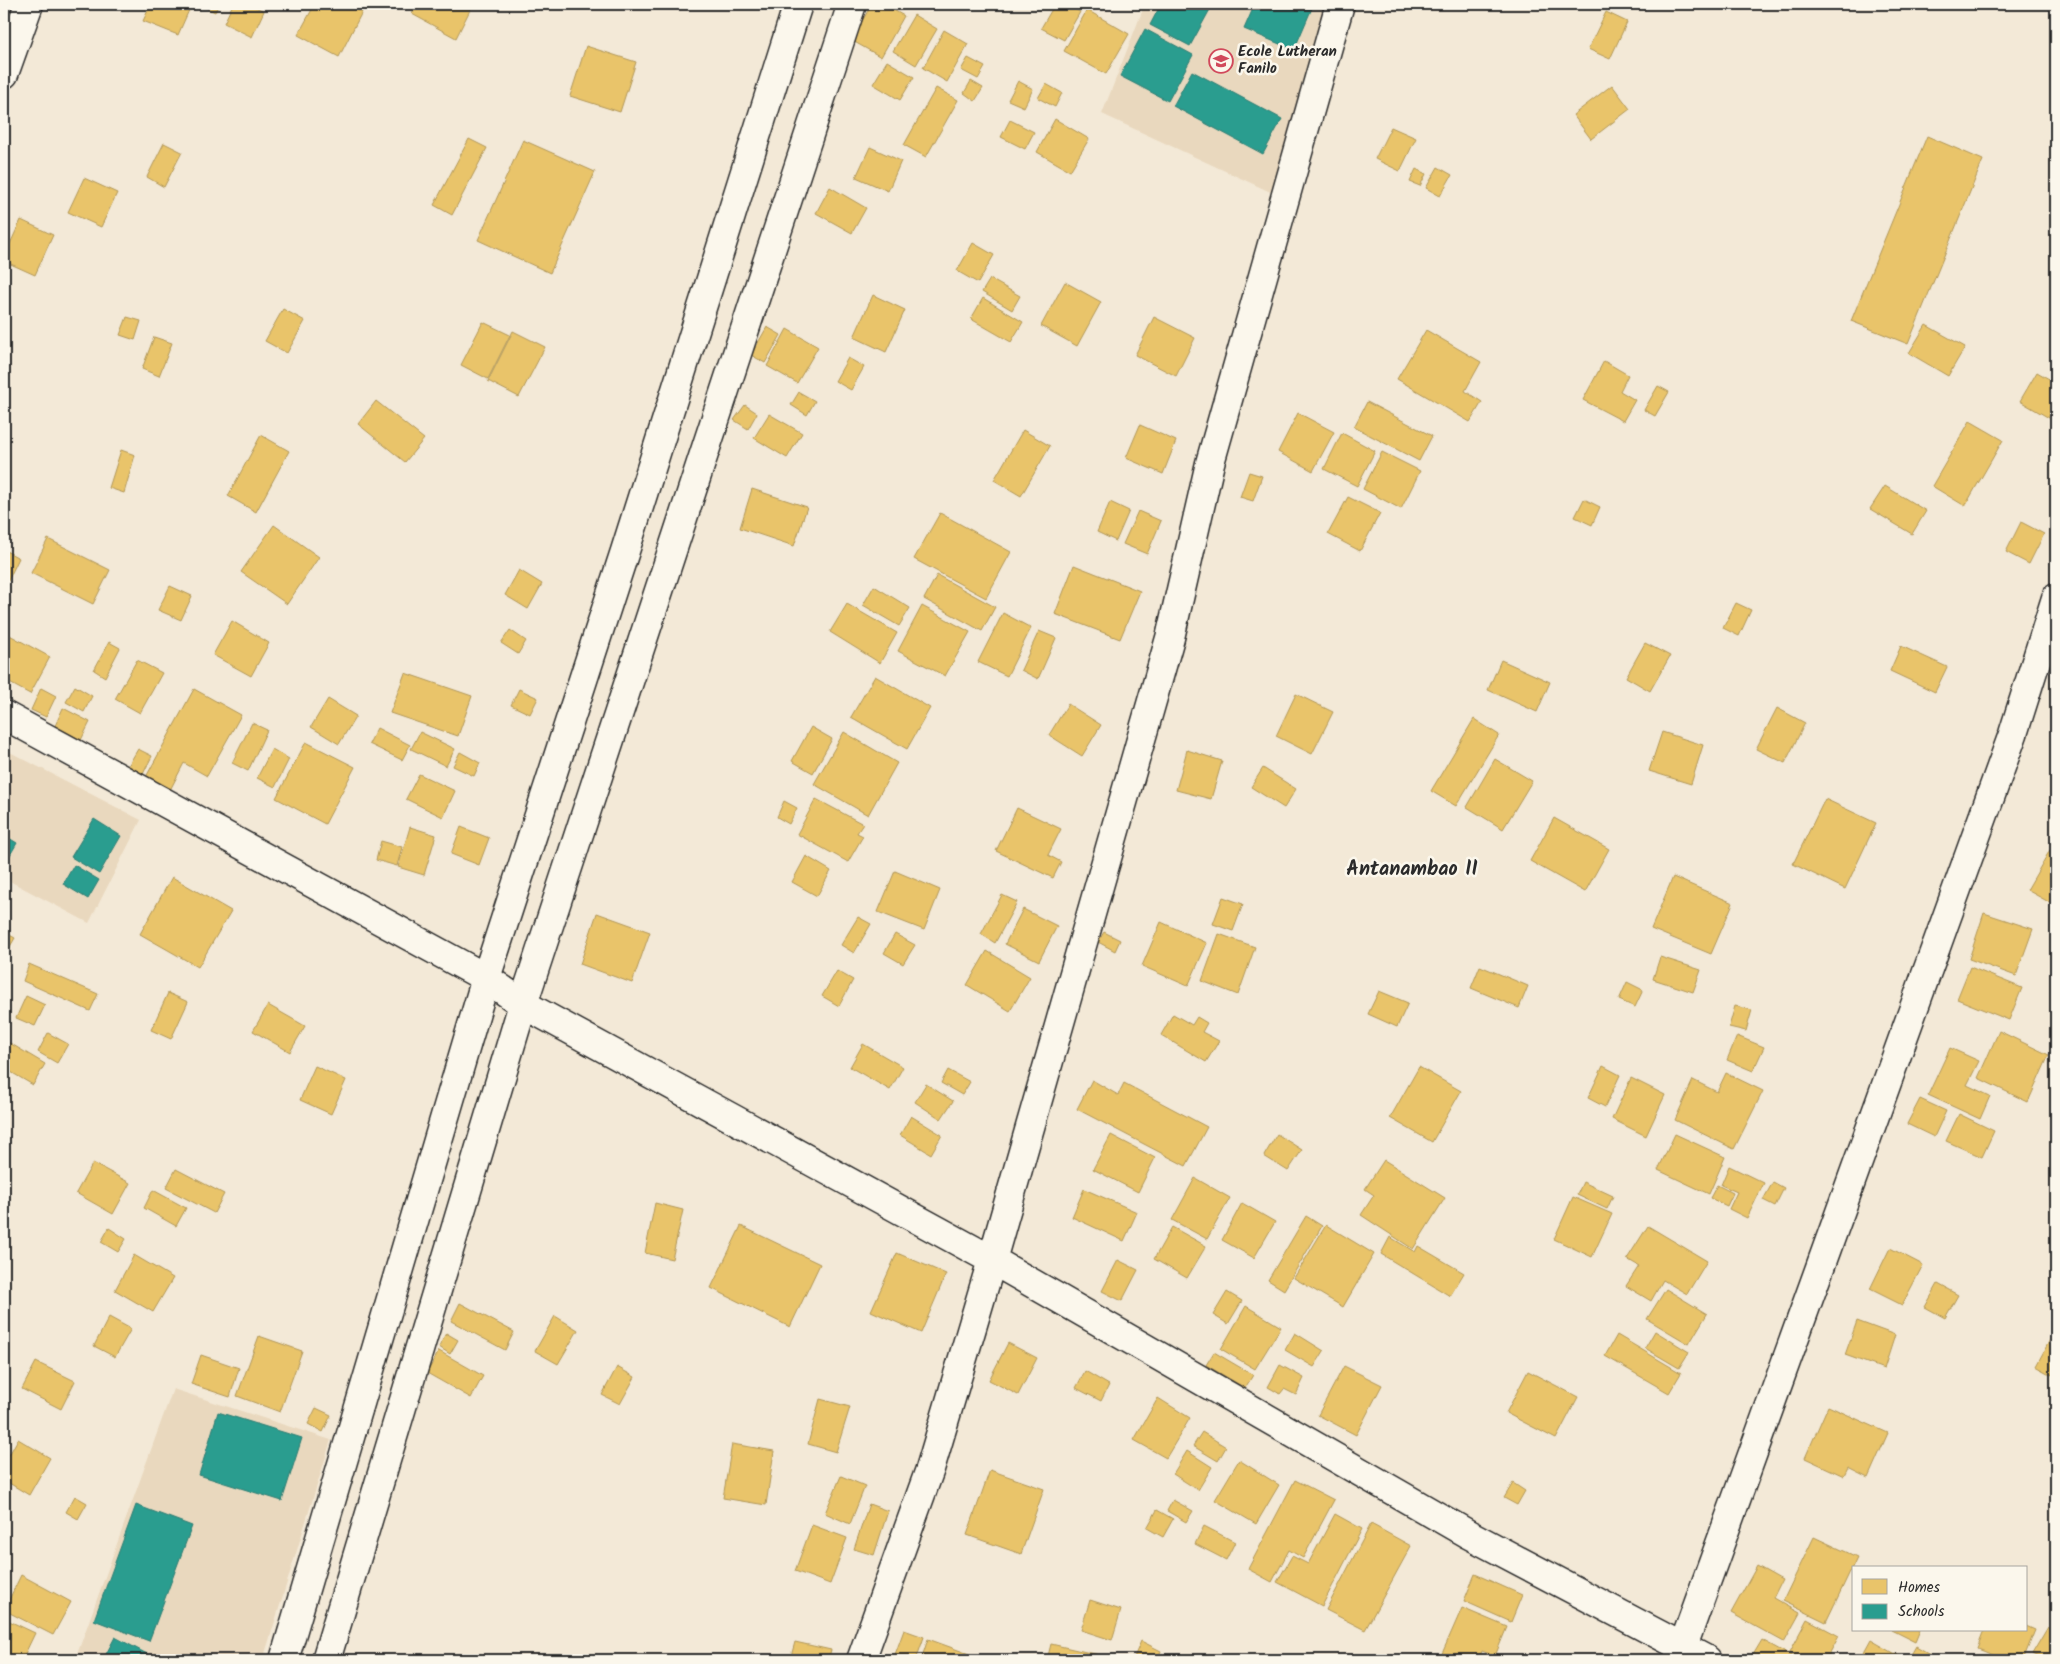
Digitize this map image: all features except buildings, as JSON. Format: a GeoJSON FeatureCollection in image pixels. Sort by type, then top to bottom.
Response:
{"type":"FeatureCollection","features":[{"type":"Feature","properties":{"kind":"street"},"geometry":{"type":"LineString","coordinates":[[4,74],[29,4]]}},
{"type":"Feature","properties":{"kind":"street"},"geometry":{"type":"LineString","coordinates":[[284,1660],[486,978],[622,561],[798,4]]}},
{"type":"Feature","properties":{"kind":"street"},"geometry":{"type":"LineString","coordinates":[[326,1660],[523,1004],[852,4]]}},
{"type":"Feature","properties":{"kind":"street"},"geometry":{"type":"LineString","coordinates":[[861,1660],[930,1469],[992,1260],[1170,638],[1210,463],[1340,4]]}},
{"type":"Feature","properties":{"kind":"street"},"geometry":{"type":"LineString","coordinates":[[1680,1653],[2013,734],[2056,598]]}},
{"type":"Feature","properties":{"kind":"street"},"geometry":{"type":"LineString","coordinates":[[4,715],[486,978],[523,1004],[992,1260],[1468,1534],[1680,1653],[1707,1660]]}},
{"type":"Feature","properties":{"kind":"shaded area","name":"Ecole Lutheran Fanilo"},"geometry":{"type":"Polygon","coordinates":[[[1145,4],[1325,4],[1334,8],[1281,197],[1102,114],[1145,4]]]}},
{"type":"Feature","properties":{"kind":"shaded area"},"geometry":{"type":"Polygon","coordinates":[[[4,749],[141,820],[89,923],[4,878],[4,749]]]}},
{"type":"Feature","properties":{"kind":"shaded area"},"geometry":{"type":"Polygon","coordinates":[[[173,1389],[331,1440],[263,1660],[75,1660],[173,1389]]]}},
{"type":"Feature","properties":{"kind":"place","name":"Ecole Lutheran Fanilo"},"geometry":{"type":"Point","coordinates":[1221,61]}},
{"type":"Feature","properties":{"kind":"district","name":"Antanambao II"},"geometry":{"type":"Point","coordinates":[1412,870]}}]}
